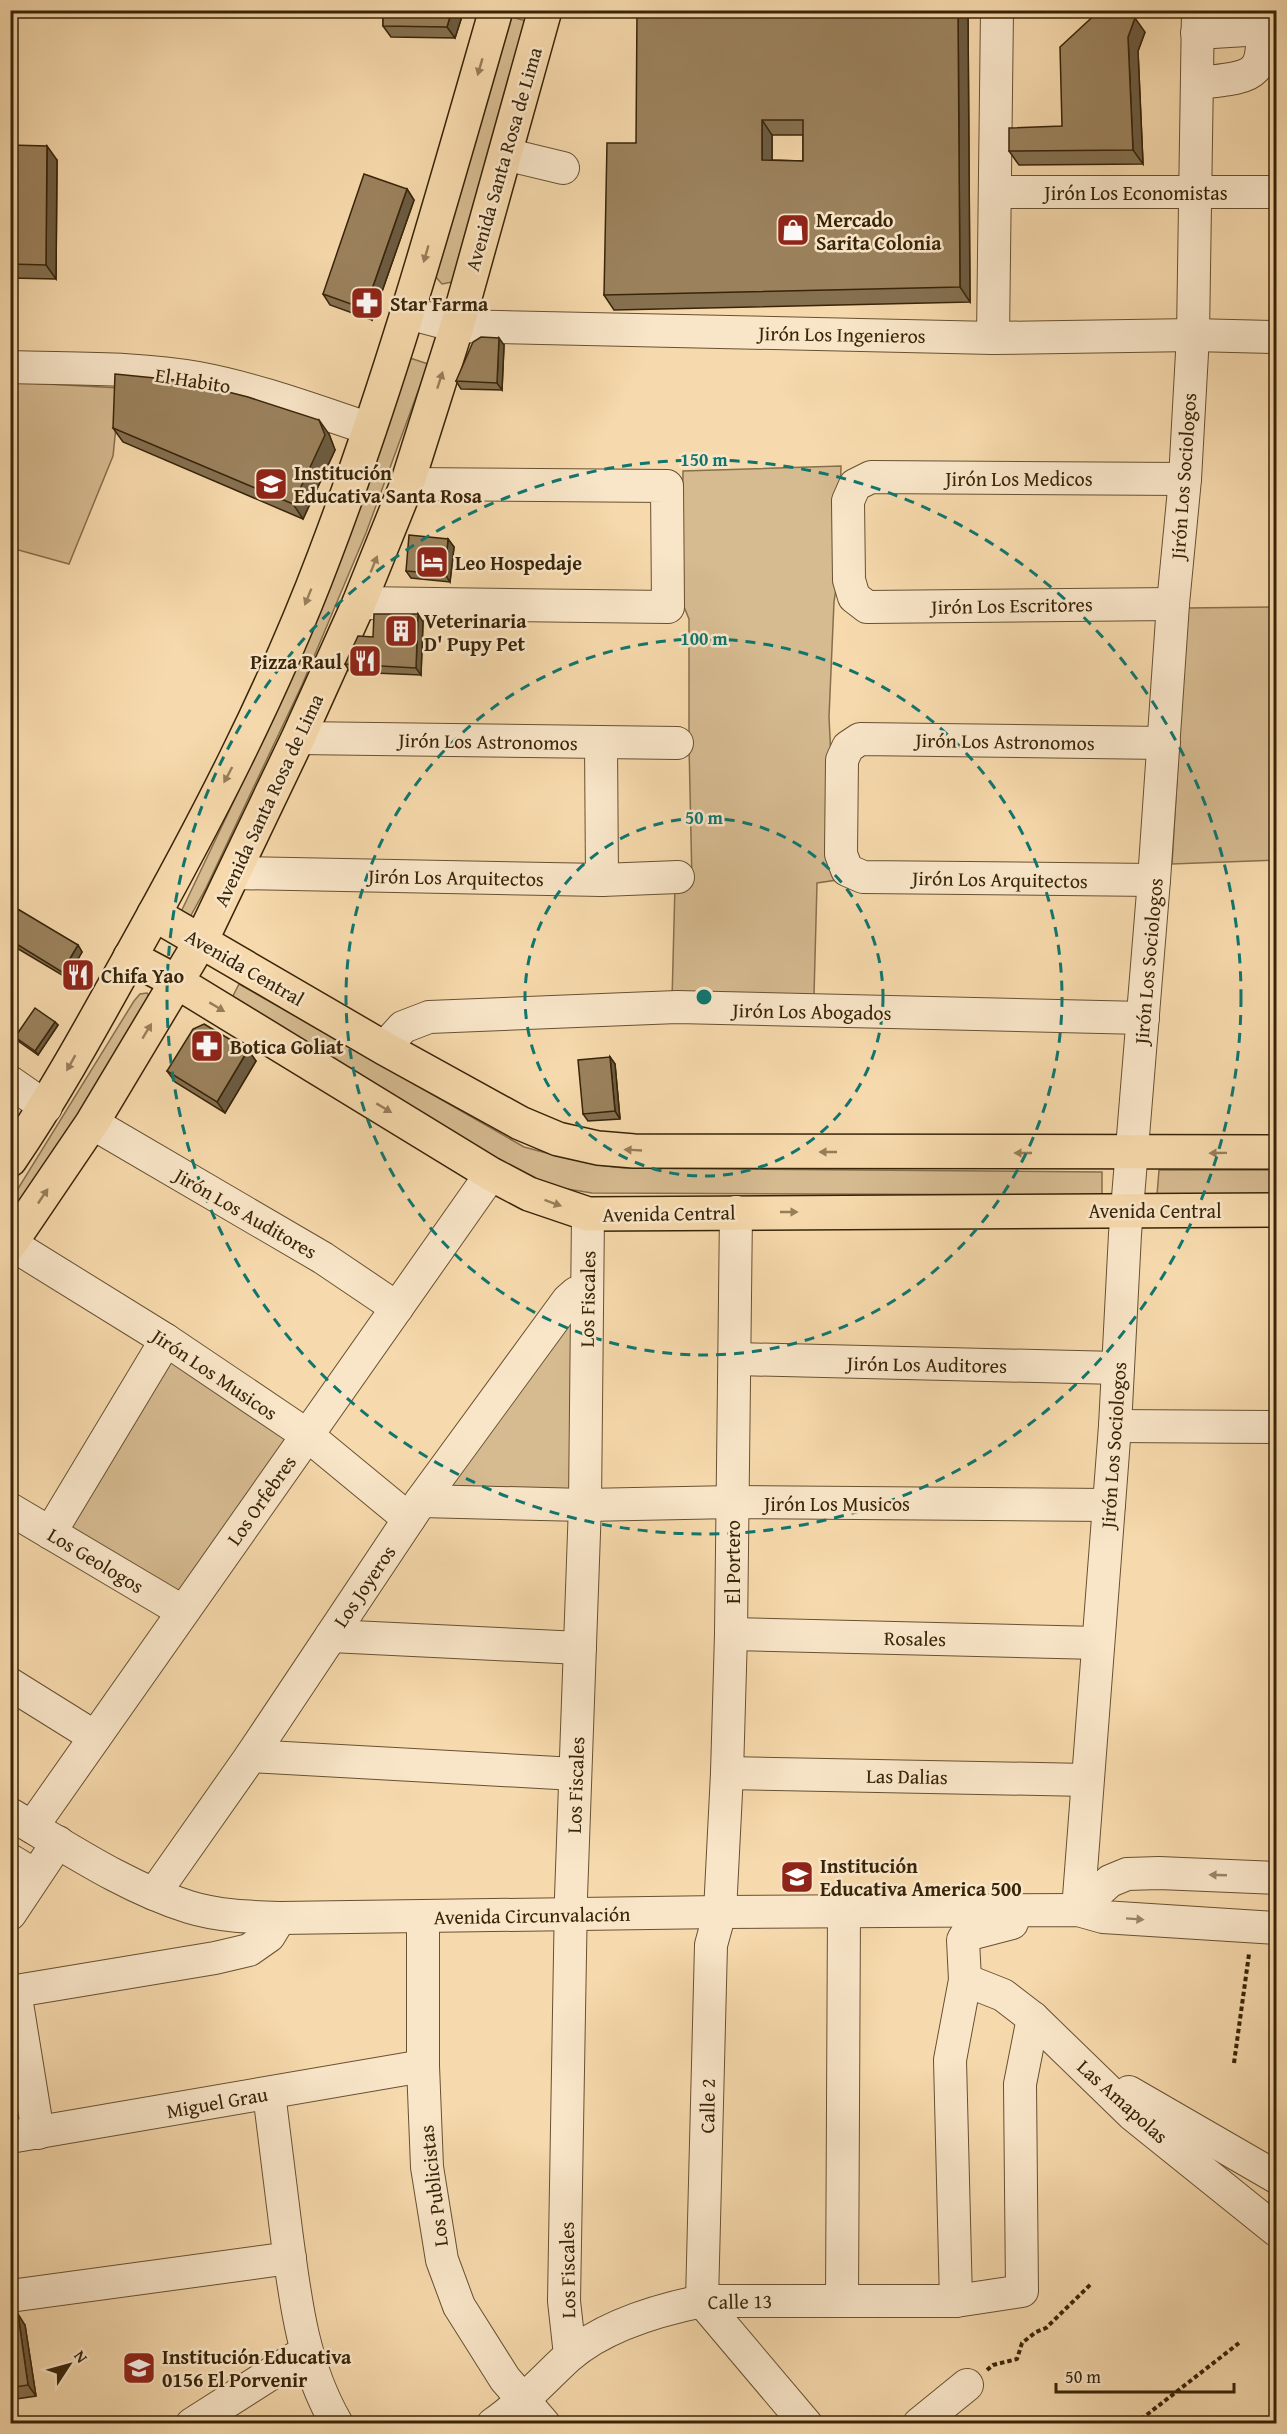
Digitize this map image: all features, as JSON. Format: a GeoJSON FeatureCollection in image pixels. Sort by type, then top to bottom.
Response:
{"type":"FeatureCollection","features":[{"type":"Feature","properties":{"kind":"main road"},"geometry":{"type":"LineString","coordinates":[[10,1160],[46,1107],[154,914],[243,746],[284,657],[325,556],[370,429],[408,313],[496,10]]}},
{"type":"Feature","properties":{"kind":"main road","name":"Avenida Santa Rosa de Lima"},"geometry":{"type":"LineString","coordinates":[[11,1244],[92,1123],[201,941],[298,738],[359,603],[407,484],[457,326],[544,10]]}},
{"type":"Feature","properties":{"kind":"main road"},"geometry":{"type":"LineString","coordinates":[[468,108],[514,120]]}},
{"type":"Feature","properties":{"kind":"main road","name":"Avenida Central"},"geometry":{"type":"LineString","coordinates":[[154,914],[384,1048],[520,1123],[558,1139],[598,1148],[634,1151],[1276,1152]]}},
{"type":"Feature","properties":{"kind":"main road","name":"Avenida Central"},"geometry":{"type":"LineString","coordinates":[[130,957],[177,982],[491,1174],[529,1194],[588,1214],[1276,1210]]}},
{"type":"Feature","properties":{"kind":"street"},"geometry":{"type":"LineString","coordinates":[[993,338],[997,10]]}},
{"type":"Feature","properties":{"kind":"street"},"geometry":{"type":"LineString","coordinates":[[1204,25],[1262,20],[1261,62],[1242,77],[1207,82]]}},
{"type":"Feature","properties":{"kind":"street","name":"Jirón Los Sociologos"},"geometry":{"type":"LineString","coordinates":[[1078,1910],[1115,1426],[1127,1210],[1154,880],[1173,604],[1185,479],[1193,335],[1196,193],[1207,82],[1204,25]]}},
{"type":"Feature","properties":{"kind":"street"},"geometry":{"type":"LineString","coordinates":[[505,154],[563,168]]}},
{"type":"Feature","properties":{"kind":"street","name":"Jirón Los Economistas"},"geometry":{"type":"LineString","coordinates":[[996,192],[1276,192]]}},
{"type":"Feature","properties":{"kind":"street","name":"Jirón Los Ingenieros"},"geometry":{"type":"LineString","coordinates":[[408,313],[457,326],[993,338],[1193,335],[1276,337]]}},
{"type":"Feature","properties":{"kind":"street","name":"El Habito"},"geometry":{"type":"LineString","coordinates":[[10,367],[111,370],[196,378],[258,392],[370,429]]}},
{"type":"Feature","properties":{"kind":"street","name":"Jirón Los Medicos"},"geometry":{"type":"LineString","coordinates":[[854,597],[849,580],[848,501],[855,485],[871,477],[1185,479]]}},
{"type":"Feature","properties":{"kind":"street"},"geometry":{"type":"LineString","coordinates":[[359,603],[668,607],[667,486],[407,484]]}},
{"type":"Feature","properties":{"kind":"street","name":"Jirón Los Escritores"},"geometry":{"type":"LineString","coordinates":[[854,597],[867,607],[1173,604]]}},
{"type":"Feature","properties":{"kind":"street","name":"Jirón Los Astronomos"},"geometry":{"type":"LineString","coordinates":[[298,738],[677,743]]}},
{"type":"Feature","properties":{"kind":"street","name":"Jirón Los Astronomos"},"geometry":{"type":"LineString","coordinates":[[847,870],[841,854],[842,760],[848,747],[861,739],[1164,743]]}},
{"type":"Feature","properties":{"kind":"street"},"geometry":{"type":"LineString","coordinates":[[601,743],[602,880]]}},
{"type":"Feature","properties":{"kind":"street","name":"Jirón Los Arquitectos"},"geometry":{"type":"LineString","coordinates":[[847,870],[863,877],[1154,880]]}},
{"type":"Feature","properties":{"kind":"street","name":"Jirón Los Arquitectos"},"geometry":{"type":"LineString","coordinates":[[234,873],[602,880],[678,877]]}},
{"type":"Feature","properties":{"kind":"street","name":"Jirón Los Abogados"},"geometry":{"type":"LineString","coordinates":[[384,1048],[403,1028],[429,1017],[677,1007],[1143,1018]]}},
{"type":"Feature","properties":{"kind":"street"},"geometry":{"type":"LineString","coordinates":[[10,1082],[46,1107]]}},
{"type":"Feature","properties":{"kind":"street","name":"Jirón Los Auditores"},"geometry":{"type":"LineString","coordinates":[[92,1123],[323,1258],[397,1308]]}},
{"type":"Feature","properties":{"kind":"street","name":"Los Orfebres"},"geometry":{"type":"LineString","coordinates":[[10,1914],[33,1827],[182,1611],[491,1174]]}},
{"type":"Feature","properties":{"kind":"street","name":"El Portero"},"geometry":{"type":"LineString","coordinates":[[720,1912],[731,1634],[736,1212]]}},
{"type":"Feature","properties":{"kind":"street","name":"Los Fiscales"},"geometry":{"type":"LineString","coordinates":[[570,2355],[564,2301],[571,1915],[585,1505],[588,1214]]}},
{"type":"Feature","properties":{"kind":"street","name":"Jirón Los Musicos"},"geometry":{"type":"LineString","coordinates":[[11,1244],[166,1340],[415,1510],[732,1502],[1109,1505]]}},
{"type":"Feature","properties":{"kind":"street","name":"Los Joyeros"},"geometry":{"type":"LineString","coordinates":[[154,1894],[251,1756],[415,1510],[568,1300],[576,1293],[587,1291]]}},
{"type":"Feature","properties":{"kind":"street"},"geometry":{"type":"LineString","coordinates":[[50,1533],[166,1340]]}},
{"type":"Feature","properties":{"kind":"street","name":"Jirón Los Auditores"},"geometry":{"type":"LineString","coordinates":[[736,1359],[1118,1368]]}},
{"type":"Feature","properties":{"kind":"street"},"geometry":{"type":"LineString","coordinates":[[1115,1426],[1276,1427]]}},
{"type":"Feature","properties":{"kind":"street","name":"Los Geologos"},"geometry":{"type":"LineString","coordinates":[[10,1509],[182,1611]]}},
{"type":"Feature","properties":{"kind":"street","name":"Rosales"},"geometry":{"type":"LineString","coordinates":[[731,1634],[1098,1643]]}},
{"type":"Feature","properties":{"kind":"street"},"geometry":{"type":"LineString","coordinates":[[331,1636],[580,1648]]}},
{"type":"Feature","properties":{"kind":"street"},"geometry":{"type":"LineString","coordinates":[[10,1684],[95,1737]]}},
{"type":"Feature","properties":{"kind":"street"},"geometry":{"type":"LineString","coordinates":[[251,1756],[575,1774]]}},
{"type":"Feature","properties":{"kind":"street","name":"Las Dalias"},"geometry":{"type":"LineString","coordinates":[[727,1773],[1087,1780]]}},
{"type":"Feature","properties":{"kind":"street","name":"Avenida Circunvalación"},"geometry":{"type":"LineString","coordinates":[[33,1827],[111,1873],[154,1894],[191,1907],[238,1916],[423,1917],[720,1912],[1078,1910],[1103,1917],[1276,1928]]}},
{"type":"Feature","properties":{"kind":"street"},"geometry":{"type":"LineString","coordinates":[[1078,1910],[1110,1881],[1127,1874],[1158,1873],[1276,1878]]}},
{"type":"Feature","properties":{"kind":"street"},"geometry":{"type":"LineString","coordinates":[[842,2301],[844,1911]]}},
{"type":"Feature","properties":{"kind":"street","name":"Calle 2"},"geometry":{"type":"LineString","coordinates":[[702,2301],[711,1945],[720,1912]]}},
{"type":"Feature","properties":{"kind":"street"},"geometry":{"type":"LineString","coordinates":[[956,2301],[950,2060],[965,1980],[963,1940],[966,1935],[1009,1925],[1017,1920],[1021,1912]]}},
{"type":"Feature","properties":{"kind":"street","name":"Los Publicistas"},"geometry":{"type":"LineString","coordinates":[[423,1917],[423,2066],[427,2167],[442,2260],[459,2306],[505,2379],[534,2412]]}},
{"type":"Feature","properties":{"kind":"street"},"geometry":{"type":"LineString","coordinates":[[24,2135],[13,1991],[214,1958],[249,1950],[269,1936],[280,1918]]}},
{"type":"Feature","properties":{"kind":"street","name":"Las Amapolas"},"geometry":{"type":"LineString","coordinates":[[965,1980],[1003,1995],[1033,2018],[1133,2115],[1276,2230]]}},
{"type":"Feature","properties":{"kind":"street","name":"Calle 13"},"geometry":{"type":"LineString","coordinates":[[493,2424],[534,2412],[570,2355],[606,2333],[645,2316],[702,2301],[956,2301],[1019,2292],[1024,2289],[1020,2084],[1033,2018]]}},
{"type":"Feature","properties":{"kind":"street","name":"Miguel Grau"},"geometry":{"type":"LineString","coordinates":[[24,2135],[423,2066]]}},
{"type":"Feature","properties":{"kind":"street"},"geometry":{"type":"LineString","coordinates":[[1101,2084],[1115,2085],[1128,2091],[1276,2177]]}},
{"type":"Feature","properties":{"kind":"street"},"geometry":{"type":"LineString","coordinates":[[269,2093],[290,2258],[305,2352],[323,2399],[337,2424]]}},
{"type":"Feature","properties":{"kind":"street"},"geometry":{"type":"LineString","coordinates":[[10,2296],[290,2258]]}},
{"type":"Feature","properties":{"kind":"street"},"geometry":{"type":"LineString","coordinates":[[702,2301],[806,2424]]}},
{"type":"Feature","properties":{"kind":"street"},"geometry":{"type":"LineString","coordinates":[[192,2424],[305,2352]]}},
{"type":"Feature","properties":{"kind":"street"},"geometry":{"type":"LineString","coordinates":[[918,2424],[967,2385]]}},
{"type":"Feature","properties":{"kind":"path"},"geometry":{"type":"LineString","coordinates":[[1234,2063],[1249,1950]]}},
{"type":"Feature","properties":{"kind":"path"},"geometry":{"type":"LineString","coordinates":[[967,2385],[993,2365],[1017,2359],[1022,2343],[1036,2332],[1046,2328],[1091,2284]]}},
{"type":"Feature","properties":{"kind":"path"},"geometry":{"type":"LineString","coordinates":[[1136,2424],[1239,2343]]}},
{"type":"Feature","properties":{"kind":"shaded area"},"geometry":{"type":"Polygon","coordinates":[[[508,16],[526,21],[452,282],[442,284],[435,276],[508,16]]]}},
{"type":"Feature","properties":{"kind":"shaded area"},"geometry":{"type":"Polygon","coordinates":[[[410,358],[428,364],[366,533],[302,685],[206,888],[190,917],[180,914],[274,717],[352,525],[379,453],[410,358]]]}},
{"type":"Feature","properties":{"kind":"shaded area"},"geometry":{"type":"Polygon","coordinates":[[[10,382],[120,388],[113,456],[69,564],[11,548],[10,382]]]}},
{"type":"Feature","properties":{"kind":"shaded area"},"geometry":{"type":"Polygon","coordinates":[[[841,466],[838,575],[834,602],[829,717],[837,880],[817,883],[814,995],[672,1000],[675,885],[692,882],[689,619],[682,602],[683,471],[841,466]]]}},
{"type":"Feature","properties":{"kind":"shaded area"},"geometry":{"type":"Polygon","coordinates":[[[1276,607],[1276,860],[1172,864],[1187,608],[1276,607]]]}},
{"type":"Feature","properties":{"kind":"shaded area"},"geometry":{"type":"Polygon","coordinates":[[[239,984],[524,1147],[561,1157],[624,1168],[1102,1172],[1102,1195],[592,1193],[543,1185],[227,1008],[239,984]]]}},
{"type":"Feature","properties":{"kind":"shaded area"},"geometry":{"type":"Polygon","coordinates":[[[147,993],[152,1000],[11,1227],[11,1200],[134,1001],[140,994],[147,993]]]}},
{"type":"Feature","properties":{"kind":"shaded area"},"geometry":{"type":"Polygon","coordinates":[[[1159,1170],[1276,1170],[1276,1195],[1157,1195],[1159,1170]]]}},
{"type":"Feature","properties":{"kind":"shaded area"},"geometry":{"type":"Polygon","coordinates":[[[572,1313],[577,1491],[453,1493],[448,1481],[572,1313]]]}},
{"type":"Feature","properties":{"kind":"shaded area"},"geometry":{"type":"Polygon","coordinates":[[[171,1352],[296,1431],[180,1598],[66,1527],[171,1352]]]}},
{"type":"Feature","properties":{"kind":"building"},"geometry":{"type":"Polygon","coordinates":[[[383,10],[452,10],[447,27],[383,26],[383,10]]]}},
{"type":"Feature","properties":{"kind":"building","name":"Mercado Sarita Colonia"},"geometry":{"type":"Polygon","coordinates":[[[958,10],[960,287],[604,295],[607,143],[636,143],[637,11],[958,10]],[[762,120],[762,160],[803,161],[803,120],[762,120]]]}},
{"type":"Feature","properties":{"kind":"building"},"geometry":{"type":"Polygon","coordinates":[[[1100,10],[1126,10],[1135,18],[1128,37],[1133,150],[1009,151],[1009,128],[1062,126],[1060,47],[1100,10]]]}},
{"type":"Feature","properties":{"kind":"building"},"geometry":{"type":"Polygon","coordinates":[[[10,145],[47,146],[46,265],[10,264],[10,145]]]}},
{"type":"Feature","properties":{"kind":"building"},"geometry":{"type":"Polygon","coordinates":[[[364,174],[407,189],[365,309],[323,294],[364,174]]]}},
{"type":"Feature","properties":{"kind":"building"},"geometry":{"type":"Polygon","coordinates":[[[481,337],[499,338],[497,383],[456,381],[473,342],[481,337]]]}},
{"type":"Feature","properties":{"kind":"building","name":"Institución Educativa Santa Rosa"},"geometry":{"type":"Polygon","coordinates":[[[115,374],[185,381],[248,397],[319,420],[325,435],[293,504],[113,428],[115,374]]]}},
{"type":"Feature","properties":{"kind":"building","name":"Leo Hospedaje"},"geometry":{"type":"Polygon","coordinates":[[[409,535],[448,539],[445,574],[406,571],[409,535]]]}},
{"type":"Feature","properties":{"kind":"building"},"geometry":{"type":"Polygon","coordinates":[[[374,614],[418,614],[416,668],[345,664],[358,636],[373,637],[374,614]]]}},
{"type":"Feature","properties":{"kind":"building"},"geometry":{"type":"Polygon","coordinates":[[[11,905],[78,945],[62,972],[10,940],[11,905]]]}},
{"type":"Feature","properties":{"kind":"building"},"geometry":{"type":"Polygon","coordinates":[[[35,1008],[55,1022],[35,1051],[15,1037],[35,1008]]]}},
{"type":"Feature","properties":{"kind":"building"},"geometry":{"type":"Polygon","coordinates":[[[204,1024],[248,1050],[217,1102],[167,1071],[193,1029],[204,1024]]]}},
{"type":"Feature","properties":{"kind":"building"},"geometry":{"type":"Polygon","coordinates":[[[610,1057],[615,1111],[583,1114],[578,1060],[610,1057]]]}},
{"type":"Feature","properties":{"kind":"building"},"geometry":{"type":"Polygon","coordinates":[[[18,2314],[28,2385],[10,2388],[10,2315],[18,2314]]]}},
{"type":"Feature","properties":{"kind":"place","name":"Mercado Sarita Colonia"},"geometry":{"type":"Point","coordinates":[793,230]}},
{"type":"Feature","properties":{"kind":"place","name":"Star Farma"},"geometry":{"type":"Point","coordinates":[367,303]}},
{"type":"Feature","properties":{"kind":"place","name":"Institución Educativa Santa Rosa"},"geometry":{"type":"Point","coordinates":[271,484]}},
{"type":"Feature","properties":{"kind":"place","name":"Leo Hospedaje"},"geometry":{"type":"Point","coordinates":[432,562]}},
{"type":"Feature","properties":{"kind":"place","name":"Veterinaria D' Pupy Pet"},"geometry":{"type":"Point","coordinates":[401,631]}},
{"type":"Feature","properties":{"kind":"place","name":"Pizza Raul"},"geometry":{"type":"Point","coordinates":[365,661]}},
{"type":"Feature","properties":{"kind":"place","name":"Chifa Yao"},"geometry":{"type":"Point","coordinates":[78,975]}},
{"type":"Feature","properties":{"kind":"place","name":"Botica Goliat"},"geometry":{"type":"Point","coordinates":[207,1046]}},
{"type":"Feature","properties":{"kind":"place","name":"Institución Educativa America 500"},"geometry":{"type":"Point","coordinates":[797,1877]}},
{"type":"Feature","properties":{"kind":"place","name":"Institución Educativa 0156 El Porvenir"},"geometry":{"type":"Point","coordinates":[139,2368]}}]}
